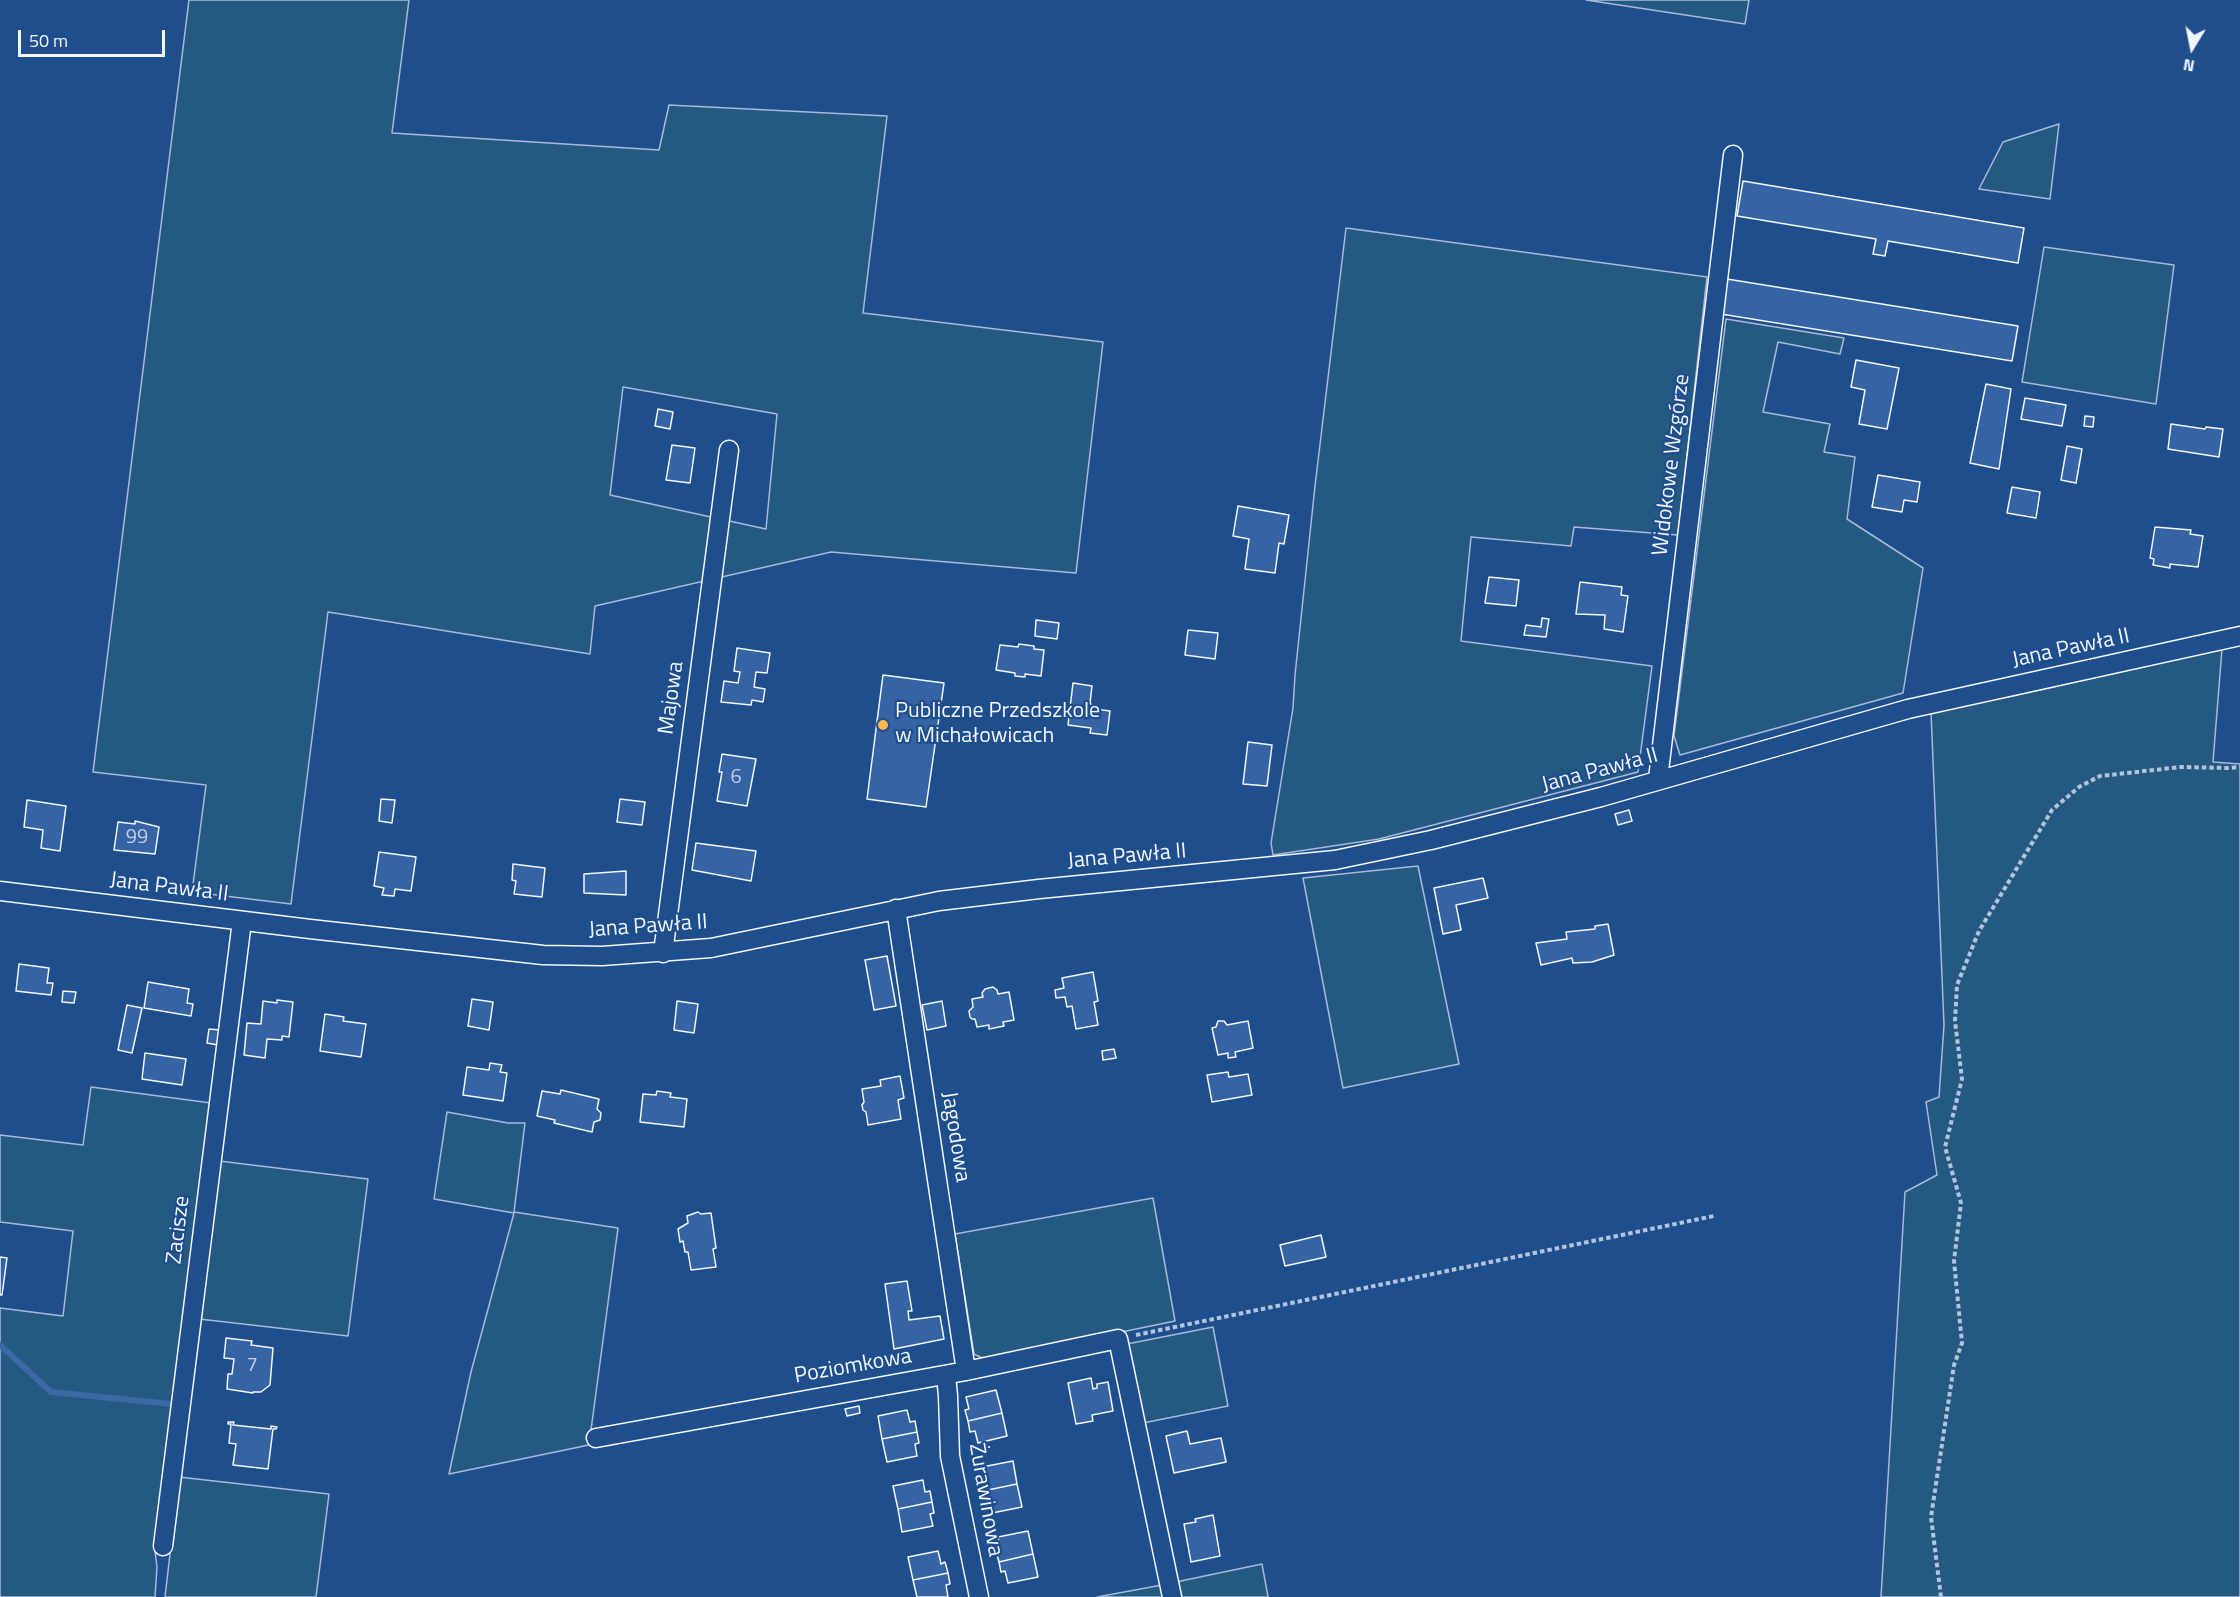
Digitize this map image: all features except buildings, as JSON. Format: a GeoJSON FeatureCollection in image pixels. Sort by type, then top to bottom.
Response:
{"type":"FeatureCollection","features":[{"type":"Feature","properties":{"kind":"street","name":"Widokowe Wzgórze"},"geometry":{"type":"LineString","coordinates":[[1658,779],[1733,155]]}},
{"type":"Feature","properties":{"kind":"street","name":"Majowa"},"geometry":{"type":"LineString","coordinates":[[663,953],[729,450]]}},
{"type":"Feature","properties":{"kind":"street","name":"Jana Pawła II"},"geometry":{"type":"LineString","coordinates":[[0,891],[543,955],[602,956],[711,948],[939,901],[1335,860],[1431,840],[1601,796],[1908,710],[2240,636]]}},
{"type":"Feature","properties":{"kind":"street","name":"Jagodowa"},"geometry":{"type":"LineString","coordinates":[[896,909],[966,1371]]}},
{"type":"Feature","properties":{"kind":"street","name":"Zacisze"},"geometry":{"type":"LineString","coordinates":[[163,1546],[242,921]]}},
{"type":"Feature","properties":{"kind":"street","name":"Poziomkowa"},"geometry":{"type":"LineString","coordinates":[[596,1438],[946,1375],[1118,1339]]}},
{"type":"Feature","properties":{"kind":"street"},"geometry":{"type":"LineString","coordinates":[[1118,1339],[1172,1597]]}},
{"type":"Feature","properties":{"kind":"street","name":"Żurawinowa"},"geometry":{"type":"LineString","coordinates":[[946,1375],[950,1456],[979,1597]]}},
{"type":"Feature","properties":{"kind":"path"},"geometry":{"type":"LineString","coordinates":[[1941,1597],[1931,1517],[1954,1365],[1962,1343],[1954,1261],[1961,1203],[1945,1147],[1962,1079],[1955,1021],[1957,985],[1979,931],[2052,810],[2079,787],[2100,776],[2181,767],[2240,766]]}},
{"type":"Feature","properties":{"kind":"path"},"geometry":{"type":"LineString","coordinates":[[1118,1339],[1714,1216]]}},
{"type":"Feature","properties":{"kind":"shaded area"},"geometry":{"type":"Polygon","coordinates":[[[189,0],[409,0],[392,133],[659,150],[669,105],[887,116],[863,313],[1103,342],[1076,573],[831,552],[595,606],[590,654],[328,612],[291,904],[192,892],[206,785],[93,772],[189,0]],[[623,387],[610,495],[766,529],[777,414],[623,387]]]}},
{"type":"Feature","properties":{"kind":"shaded area"},"geometry":{"type":"Polygon","coordinates":[[[1586,0],[1749,0],[1745,24],[1586,0]]]}},
{"type":"Feature","properties":{"kind":"shaded area"},"geometry":{"type":"Polygon","coordinates":[[[2059,124],[2050,199],[1979,189],[2003,142],[2059,124]]]}},
{"type":"Feature","properties":{"kind":"shaded area"},"geometry":{"type":"Polygon","coordinates":[[[1346,228],[1707,277],[1678,535],[1574,527],[1571,546],[1471,537],[1461,641],[1652,666],[1638,772],[1379,839],[1273,855],[1271,843],[1293,708],[1315,486],[1346,228]]]}},
{"type":"Feature","properties":{"kind":"shaded area"},"geometry":{"type":"Polygon","coordinates":[[[2044,247],[2174,265],[2156,404],[2022,382],[2044,247]]]}},
{"type":"Feature","properties":{"kind":"shaded area"},"geometry":{"type":"Polygon","coordinates":[[[1726,319],[1844,338],[1840,354],[1778,342],[1763,412],[1830,424],[1824,452],[1855,457],[1847,519],[1923,568],[1903,693],[1680,755],[1674,736],[1726,319]]]}},
{"type":"Feature","properties":{"kind":"shaded area"},"geometry":{"type":"Polygon","coordinates":[[[2222,649],[2213,762],[2240,764],[2240,1597],[1881,1597],[1905,1192],[1937,1175],[1926,1102],[1939,1097],[1944,1025],[1931,712],[2222,649]]]}},
{"type":"Feature","properties":{"kind":"shaded area"},"geometry":{"type":"Polygon","coordinates":[[[1418,866],[1459,1064],[1343,1088],[1303,878],[1418,866]]]}},
{"type":"Feature","properties":{"kind":"shaded area"},"geometry":{"type":"Polygon","coordinates":[[[91,1087],[211,1103],[177,1394],[154,1543],[157,1567],[155,1597],[0,1597],[0,1308],[63,1316],[73,1231],[0,1222],[0,1135],[83,1145],[91,1087]]]}},
{"type":"Feature","properties":{"kind":"shaded area"},"geometry":{"type":"Polygon","coordinates":[[[447,1112],[508,1123],[525,1123],[514,1212],[618,1228],[589,1445],[449,1474],[471,1372],[514,1213],[434,1199],[447,1112]]]}},
{"type":"Feature","properties":{"kind":"shaded area"},"geometry":{"type":"Polygon","coordinates":[[[219,1161],[368,1179],[348,1336],[199,1319],[219,1161]]]}},
{"type":"Feature","properties":{"kind":"shaded area"},"geometry":{"type":"Polygon","coordinates":[[[1153,1198],[1175,1321],[986,1360],[974,1354],[955,1234],[1153,1198]]]}},
{"type":"Feature","properties":{"kind":"shaded area"},"geometry":{"type":"Polygon","coordinates":[[[1213,1327],[1228,1406],[1143,1423],[1127,1344],[1213,1327]]]}},
{"type":"Feature","properties":{"kind":"shaded area"},"geometry":{"type":"Polygon","coordinates":[[[179,1477],[329,1494],[316,1597],[165,1597],[179,1477]]]}},
{"type":"Feature","properties":{"kind":"shaded area"},"geometry":{"type":"Polygon","coordinates":[[[1262,1564],[1268,1597],[1179,1597],[1176,1582],[1262,1564]]]}},
{"type":"Feature","properties":{"kind":"shaded area"},"geometry":{"type":"Polygon","coordinates":[[[1162,1585],[1164,1597],[1097,1597],[1162,1585]]]}},
{"type":"Feature","properties":{"kind":"waterway"},"geometry":{"type":"LineString","coordinates":[[0,1345],[51,1392],[171,1404]]}},
{"type":"Feature","properties":{"kind":"place","name":"Publiczne Przedszkole w Michałowicach"},"geometry":{"type":"Point","coordinates":[883,725]}}]}
